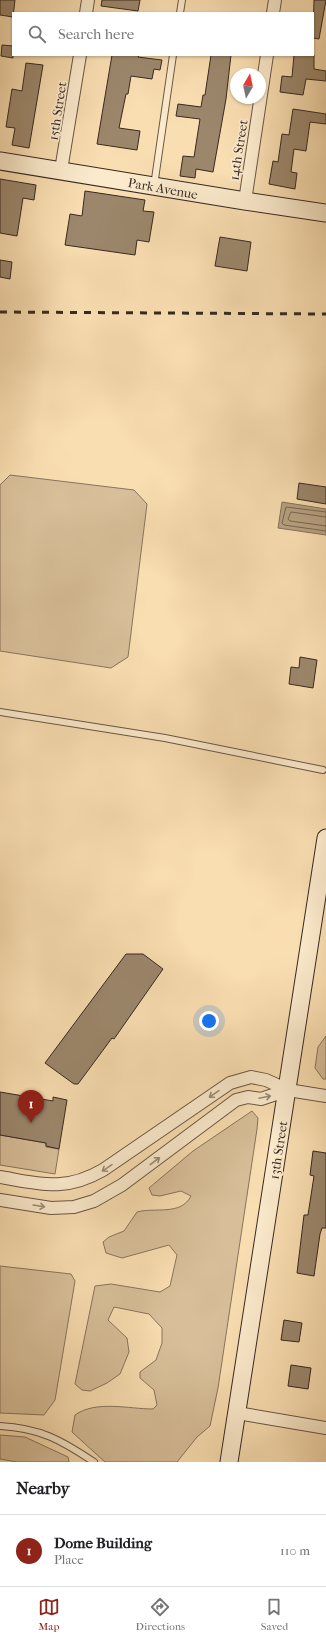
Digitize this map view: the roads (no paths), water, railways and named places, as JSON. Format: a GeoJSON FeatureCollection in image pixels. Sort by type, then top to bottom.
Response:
{"type":"FeatureCollection","features":[{"type":"Feature","properties":{"kind":"street"},"geometry":{"type":"LineString","coordinates":[[86,12],[88,0]]}},
{"type":"Feature","properties":{"kind":"street"},"geometry":{"type":"LineString","coordinates":[[273,12],[275,0]]}},
{"type":"Feature","properties":{"kind":"street","name":"15th Street"},"geometry":{"type":"LineString","coordinates":[[61,170],[80,56]]}},
{"type":"Feature","properties":{"kind":"street","name":"14th Street"},"geometry":{"type":"LineString","coordinates":[[245,201],[267,56]]}},
{"type":"Feature","properties":{"kind":"street","name":"Park Avenue"},"geometry":{"type":"LineString","coordinates":[[0,160],[326,213]]}},
{"type":"Feature","properties":{"kind":"street","name":"13th Street"},"geometry":{"type":"LineString","coordinates":[[229,1462],[326,838]]}},
{"type":"Feature","properties":{"kind":"street"},"geometry":{"type":"LineString","coordinates":[[0,1177],[52,1185],[69,1184],[88,1179],[230,1083],[251,1077],[266,1080],[288,1090],[326,1096]]}},
{"type":"Feature","properties":{"kind":"street"},"geometry":{"type":"LineString","coordinates":[[0,1200],[51,1208],[74,1207],[94,1201],[122,1185],[236,1100],[248,1097],[261,1099],[288,1090]]}},
{"type":"Feature","properties":{"kind":"street"},"geometry":{"type":"LineString","coordinates":[[237,1413],[326,1428]]}},
{"type":"Feature","properties":{"kind":"lane"},"geometry":{"type":"LineString","coordinates":[[180,12],[182,0]]}},
{"type":"Feature","properties":{"kind":"lane"},"geometry":{"type":"LineString","coordinates":[[154,186],[173,56]]}},
{"type":"Feature","properties":{"kind":"lane"},"geometry":{"type":"LineString","coordinates":[[0,712],[165,738],[323,770]]}},
{"type":"Feature","properties":{"kind":"lane"},"geometry":{"type":"LineString","coordinates":[[0,1426],[20,1427],[47,1434],[94,1462]]}},
{"type":"Feature","properties":{"kind":"water"},"geometry":{"type":"Polygon","coordinates":[[[282,502],[326,509],[326,535],[278,528],[282,502]]]}},
{"type":"Feature","properties":{"kind":"railway"},"geometry":{"type":"LineString","coordinates":[[0,312],[326,314]]}},
{"type":"Feature","properties":{"kind":"place","name":"Dome Building"},"geometry":{"type":"Point","coordinates":[31,1123]}}]}
